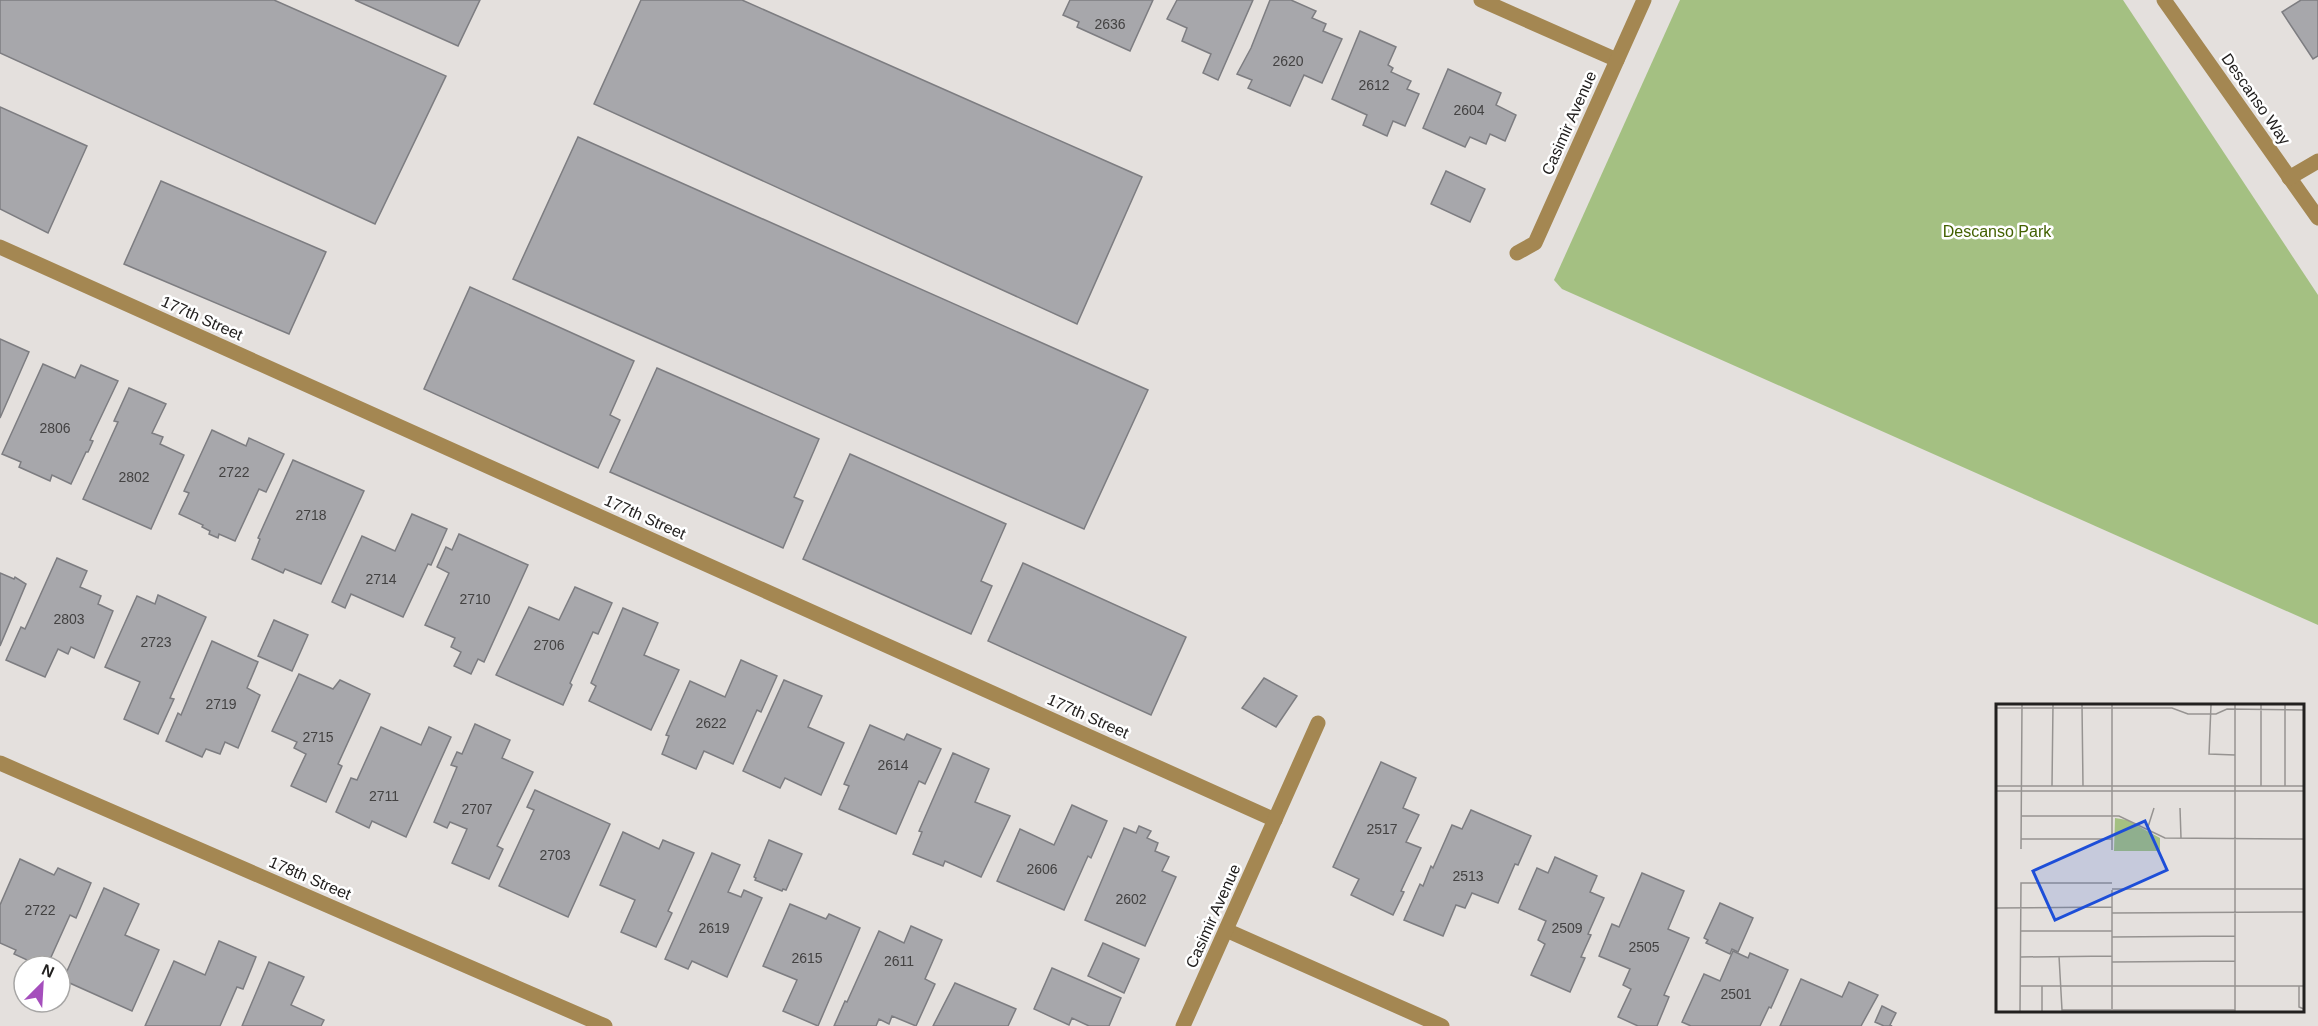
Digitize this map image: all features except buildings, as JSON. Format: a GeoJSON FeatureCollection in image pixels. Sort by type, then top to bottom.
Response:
{"type":"FeatureCollection","features":[{"type":"Feature","properties":{"kind":"street"},"geometry":{"type":"LineString","coordinates":[[1481,0],[1617,60]]}},
{"type":"Feature","properties":{"kind":"street","name":"Casimir Avenue"},"geometry":{"type":"LineString","coordinates":[[1517,253],[1535,243],[1644,0]]}},
{"type":"Feature","properties":{"kind":"street","name":"Descanso Way"},"geometry":{"type":"LineString","coordinates":[[2164,0],[2318,218]]}},
{"type":"Feature","properties":{"kind":"street"},"geometry":{"type":"LineString","coordinates":[[2289,178],[2318,161]]}},
{"type":"Feature","properties":{"kind":"street","name":"177th Street"},"geometry":{"type":"LineString","coordinates":[[0,247],[1275,820]]}},
{"type":"Feature","properties":{"kind":"street","name":"Casimir Avenue"},"geometry":{"type":"LineString","coordinates":[[1183,1026],[1318,723]]}},
{"type":"Feature","properties":{"kind":"street","name":"178th Street"},"geometry":{"type":"LineString","coordinates":[[0,763],[605,1026]]}},
{"type":"Feature","properties":{"kind":"street"},"geometry":{"type":"LineString","coordinates":[[1226,930],[1442,1026]]}},
{"type":"Feature","properties":{"kind":"green space","name":"Descanso Park"},"geometry":{"type":"Polygon","coordinates":[[[1680,0],[2123,0],[2318,295],[2318,625],[1562,289],[1554,280],[1680,0]]]}}]}
